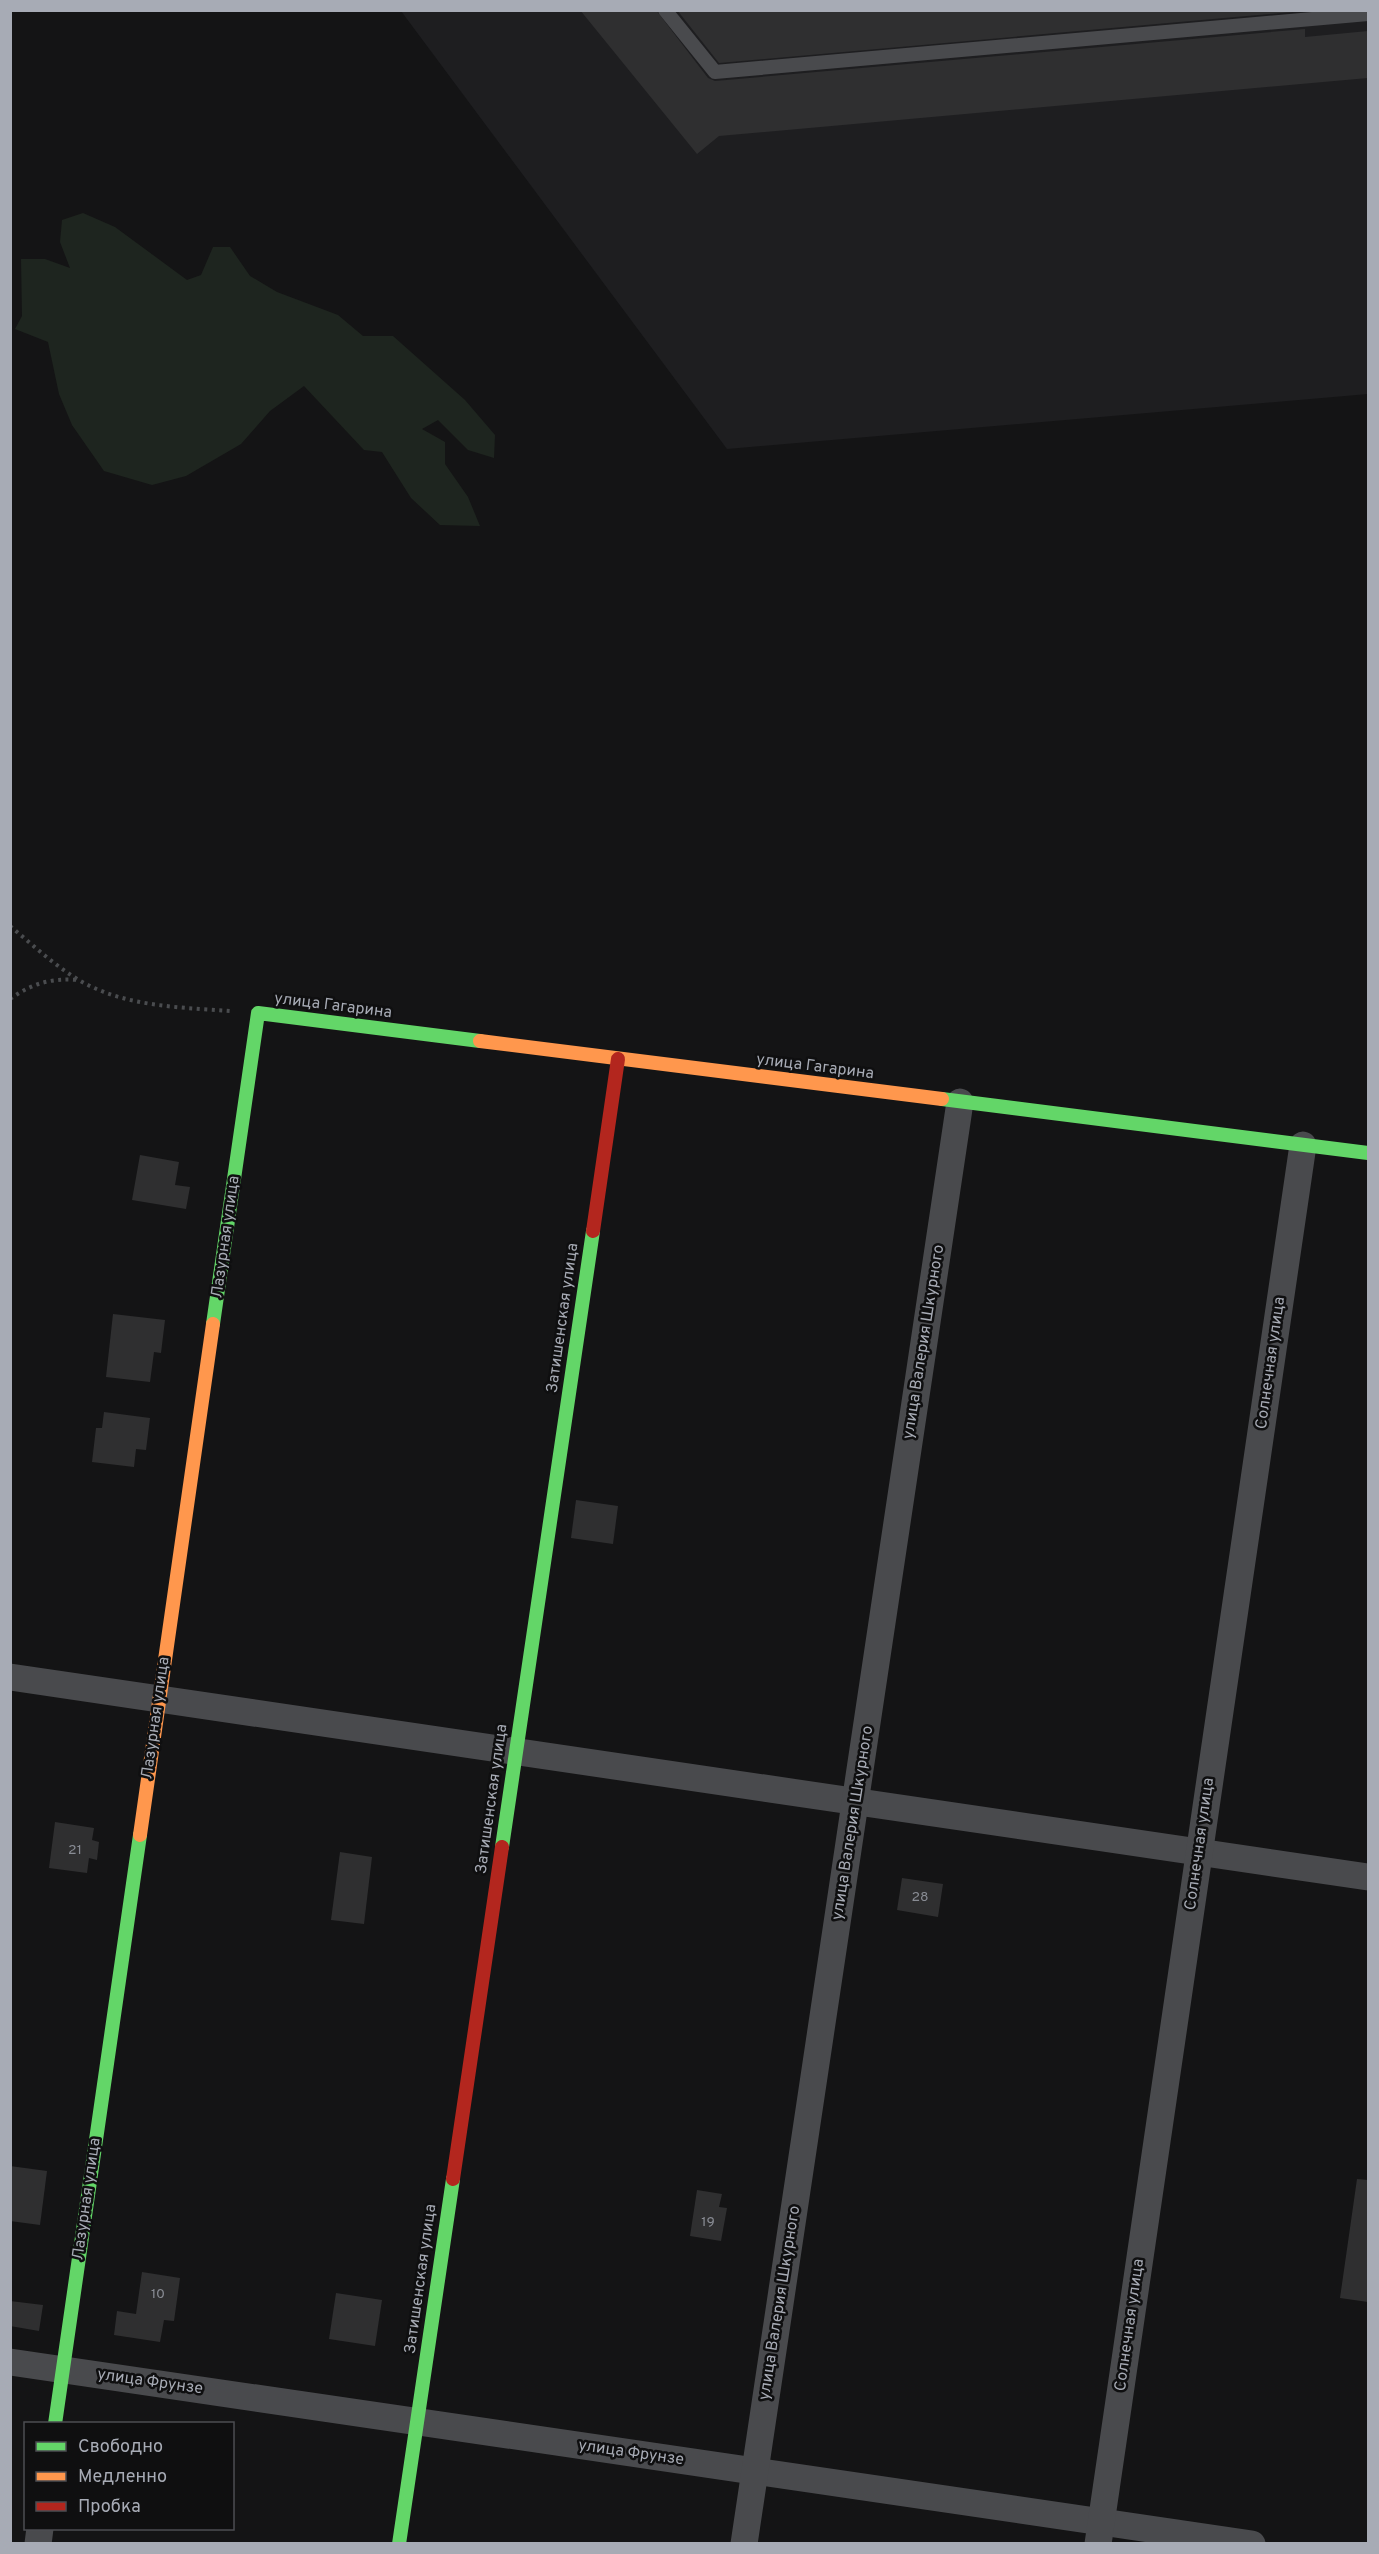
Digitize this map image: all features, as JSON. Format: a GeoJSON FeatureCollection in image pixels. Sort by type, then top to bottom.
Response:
{"type":"FeatureCollection","features":[{"type":"Feature","properties":{"kind":"street","name":"улица Гагарина"},"geometry":{"type":"LineString","coordinates":[[258,1013],[1368,1153]]}},
{"type":"Feature","properties":{"kind":"street","name":"Лазурная улица"},"geometry":{"type":"LineString","coordinates":[[55,2422],[258,1013]]}},
{"type":"Feature","properties":{"kind":"street","name":"Затишенская улица"},"geometry":{"type":"LineString","coordinates":[[399,2544],[618,1059]]}},
{"type":"Feature","properties":{"kind":"street","name":"улица Валерия Шкурного"},"geometry":{"type":"LineString","coordinates":[[744,2544],[960,1102]]}},
{"type":"Feature","properties":{"kind":"street","name":"Солнечная улица"},"geometry":{"type":"LineString","coordinates":[[1100,2533],[1303,1145]]}},
{"type":"Feature","properties":{"kind":"street"},"geometry":{"type":"LineString","coordinates":[[10,1677],[1368,1877]]}},
{"type":"Feature","properties":{"kind":"street","name":"улица Фрунзе"},"geometry":{"type":"LineString","coordinates":[[10,2362],[755,2471],[1100,2533],[1252,2544]]}},
{"type":"Feature","properties":{"kind":"lane"},"geometry":{"type":"LineString","coordinates":[[664,10],[715,72],[1311,15],[1368,14]]}},
{"type":"Feature","properties":{"kind":"path"},"geometry":{"type":"LineString","coordinates":[[10,926],[79,980],[103,992],[132,1000],[258,1013]]}},
{"type":"Feature","properties":{"kind":"path"},"geometry":{"type":"LineString","coordinates":[[10,999],[28,987],[52,978],[79,980]]}},
{"type":"Feature","properties":{"kind":"shaded area"},"geometry":{"type":"Polygon","coordinates":[[[401,11],[1368,11],[1368,394],[727,449],[401,11]]]}},
{"type":"Feature","properties":{"kind":"shaded area"},"geometry":{"type":"Polygon","coordinates":[[[83,213],[115,227],[187,280],[201,275],[213,247],[230,247],[250,276],[277,292],[338,315],[363,336],[393,336],[465,400],[495,435],[494,458],[468,450],[438,420],[422,429],[445,442],[445,464],[468,497],[480,526],[440,525],[411,498],[382,452],[364,450],[304,386],[270,411],[241,444],[186,476],[152,485],[104,471],[72,425],[59,394],[48,342],[15,329],[22,316],[21,259],[45,259],[70,268],[60,242],[62,220],[83,213]]]}},
{"type":"Feature","properties":{"kind":"building"},"geometry":{"type":"Polygon","coordinates":[[[580,10],[656,10],[708,78],[715,81],[1305,29],[1305,37],[1368,31],[1368,78],[719,136],[697,154],[580,10]]]}},
{"type":"Feature","properties":{"kind":"building"},"geometry":{"type":"Polygon","coordinates":[[[677,10],[1304,10],[1304,11],[719,63],[677,10]]]}},
{"type":"Feature","properties":{"kind":"building"},"geometry":{"type":"Polygon","coordinates":[[[140,1155],[179,1162],[175,1185],[190,1187],[186,1209],[132,1200],[140,1155]]]}},
{"type":"Feature","properties":{"kind":"building"},"geometry":{"type":"Polygon","coordinates":[[[113,1314],[165,1320],[161,1353],[154,1352],[150,1382],[106,1377],[113,1314]]]}},
{"type":"Feature","properties":{"kind":"building"},"geometry":{"type":"Polygon","coordinates":[[[104,1412],[150,1418],[146,1450],[136,1449],[134,1467],[92,1462],[96,1428],[102,1428],[104,1412]]]}},
{"type":"Feature","properties":{"kind":"building"},"geometry":{"type":"Polygon","coordinates":[[[576,1500],[618,1506],[613,1544],[571,1538],[576,1500]]]}},
{"type":"Feature","properties":{"kind":"building"},"geometry":{"type":"Polygon","coordinates":[[[55,1822],[94,1828],[92,1840],[99,1842],[97,1860],[89,1858],[87,1873],[49,1868],[55,1822]]]}},
{"type":"Feature","properties":{"kind":"building"},"geometry":{"type":"Polygon","coordinates":[[[340,1852],[372,1857],[364,1924],[331,1920],[340,1852]]]}},
{"type":"Feature","properties":{"kind":"building"},"geometry":{"type":"Polygon","coordinates":[[[902,1878],[943,1884],[938,1917],[897,1910],[902,1878]]]}},
{"type":"Feature","properties":{"kind":"building"},"geometry":{"type":"Polygon","coordinates":[[[10,2166],[47,2171],[40,2225],[10,2221],[10,2166]]]}},
{"type":"Feature","properties":{"kind":"building"},"geometry":{"type":"Polygon","coordinates":[[[1357,2179],[1368,2180],[1368,2302],[1340,2298],[1357,2179]]]}},
{"type":"Feature","properties":{"kind":"building"},"geometry":{"type":"Polygon","coordinates":[[[697,2190],[722,2194],[719,2207],[727,2208],[721,2241],[690,2236],[697,2190]]]}},
{"type":"Feature","properties":{"kind":"building"},"geometry":{"type":"Polygon","coordinates":[[[142,2272],[180,2278],[174,2321],[164,2320],[160,2342],[114,2335],[117,2311],[136,2314],[142,2272]]]}},
{"type":"Feature","properties":{"kind":"building"},"geometry":{"type":"Polygon","coordinates":[[[336,2293],[382,2300],[375,2346],[329,2339],[336,2293]]]}},
{"type":"Feature","properties":{"kind":"building"},"geometry":{"type":"Polygon","coordinates":[[[10,2301],[43,2305],[39,2331],[10,2326],[10,2301]]]}},
{"type":"Feature","properties":{"kind":"traffic: fast"},"geometry":{"type":"LineString","coordinates":[[213,1324],[258,1013],[480,1041]]}},
{"type":"Feature","properties":{"kind":"traffic: fast"},"geometry":{"type":"LineString","coordinates":[[942,1099],[1368,1153]]}},
{"type":"Feature","properties":{"kind":"traffic: fast"},"geometry":{"type":"LineString","coordinates":[[502,1847],[593,1231]]}},
{"type":"Feature","properties":{"kind":"traffic: fast"},"geometry":{"type":"LineString","coordinates":[[55,2422],[140,1835]]}},
{"type":"Feature","properties":{"kind":"traffic: fast"},"geometry":{"type":"LineString","coordinates":[[399,2544],[453,2179]]}},
{"type":"Feature","properties":{"kind":"traffic: slow"},"geometry":{"type":"LineString","coordinates":[[480,1041],[942,1099]]}},
{"type":"Feature","properties":{"kind":"traffic: slow"},"geometry":{"type":"LineString","coordinates":[[140,1835],[213,1324]]}},
{"type":"Feature","properties":{"kind":"traffic: jam"},"geometry":{"type":"LineString","coordinates":[[593,1231],[618,1059]]}},
{"type":"Feature","properties":{"kind":"traffic: jam"},"geometry":{"type":"LineString","coordinates":[[453,2179],[502,1847]]}}]}
